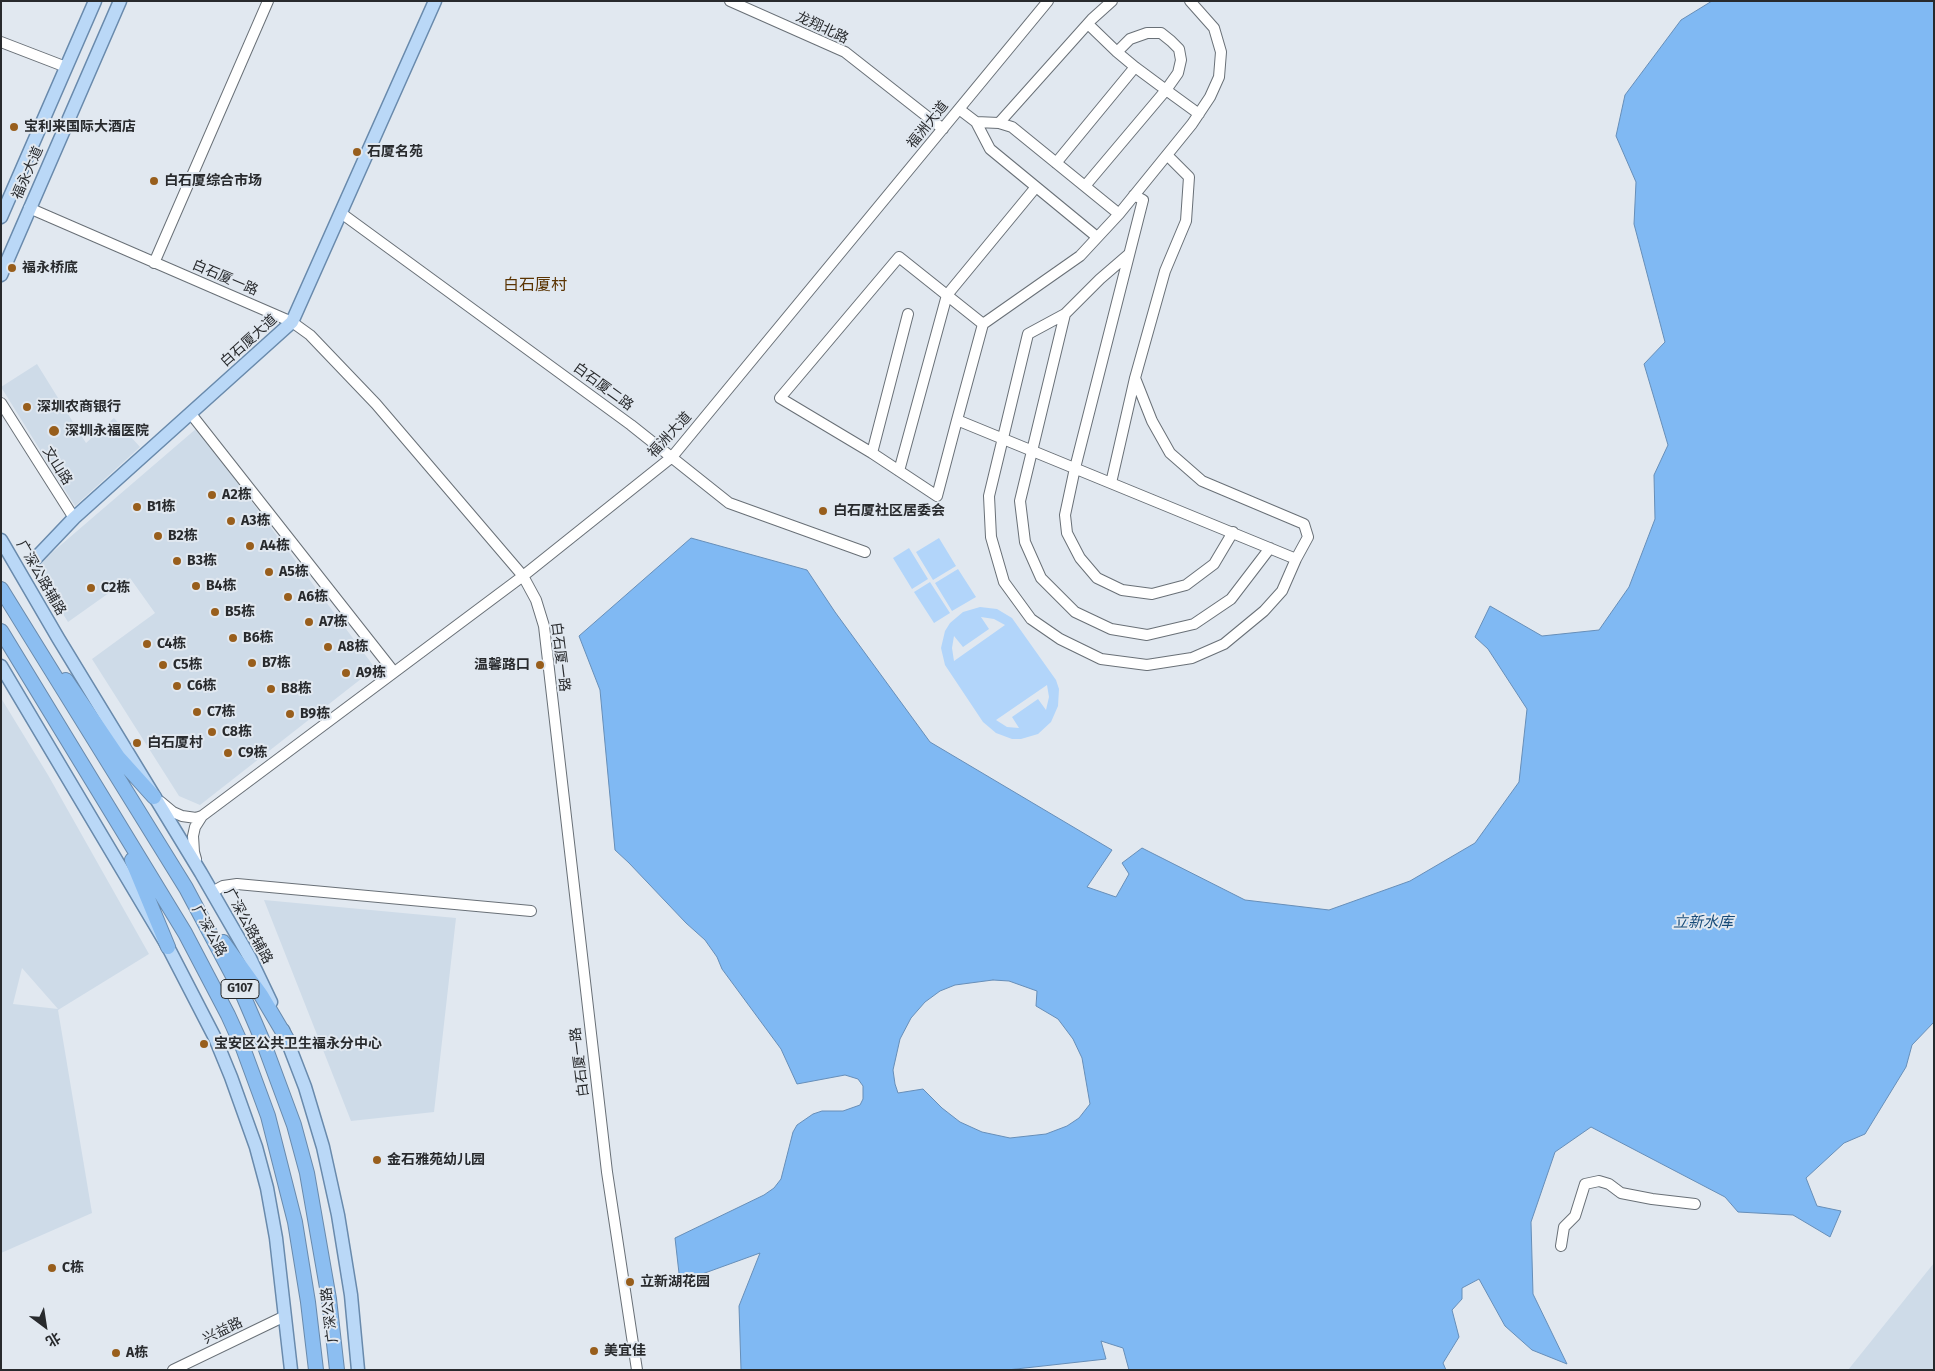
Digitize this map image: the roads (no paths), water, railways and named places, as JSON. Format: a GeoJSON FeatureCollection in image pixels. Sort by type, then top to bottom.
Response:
{"type":"FeatureCollection","features":[{"type":"Feature","properties":{"kind":"highway","name":"广深公路"},"geometry":{"type":"LineString","coordinates":[[1,589],[186,888],[243,995],[277,1076],[294,1124],[307,1172],[329,1299],[337,1370]]}},
{"type":"Feature","properties":{"kind":"highway","name":"广深公路"},"geometry":{"type":"LineString","coordinates":[[1,631],[185,933],[228,1015],[260,1092],[281,1161],[295,1222],[308,1302],[316,1370]]}},
{"type":"Feature","properties":{"kind":"highway"},"geometry":{"type":"LineString","coordinates":[[38,650],[69,683],[121,761],[154,797]]}},
{"type":"Feature","properties":{"kind":"highway"},"geometry":{"type":"LineString","coordinates":[[116,822],[168,948]]}},
{"type":"Feature","properties":{"kind":"highway"},"geometry":{"type":"LineString","coordinates":[[186,888],[252,982],[287,1039]]}},
{"type":"Feature","properties":{"kind":"main road","name":"福永大道"},"geometry":{"type":"LineString","coordinates":[[1,217],[95,1]]}},
{"type":"Feature","properties":{"kind":"main road","name":"福永大道"},"geometry":{"type":"LineString","coordinates":[[1,275],[120,1]]}},
{"type":"Feature","properties":{"kind":"main road","name":"白石厦大道"},"geometry":{"type":"LineString","coordinates":[[34,560],[74,518],[292,322],[435,1]]}},
{"type":"Feature","properties":{"kind":"main road","name":"广深公路辅路"},"geometry":{"type":"LineString","coordinates":[[1,540],[250,958],[287,1039],[305,1087],[323,1146],[338,1215],[350,1295],[358,1370]]}},
{"type":"Feature","properties":{"kind":"main road"},"geometry":{"type":"LineString","coordinates":[[1,666],[168,948],[215,1038],[232,1077],[256,1147],[267,1188],[276,1238],[291,1370]]}},
{"type":"Feature","properties":{"kind":"street"},"geometry":{"type":"LineString","coordinates":[[154,263],[268,1]]}},
{"type":"Feature","properties":{"kind":"street","name":"龙翔北路"},"geometry":{"type":"LineString","coordinates":[[730,1],[845,52],[943,129]]}},
{"type":"Feature","properties":{"kind":"street","name":"福洲大道"},"geometry":{"type":"LineString","coordinates":[[202,816],[523,576],[672,457],[1048,1]]}},
{"type":"Feature","properties":{"kind":"street"},"geometry":{"type":"LineString","coordinates":[[999,123],[1088,24],[1112,1]]}},
{"type":"Feature","properties":{"kind":"street"},"geometry":{"type":"LineString","coordinates":[[983,324],[899,257],[780,398],[937,496],[983,324],[1080,256],[1119,214],[1199,114],[1210,97],[1219,77],[1221,52],[1214,28],[1190,1]]}},
{"type":"Feature","properties":{"kind":"street"},"geometry":{"type":"LineString","coordinates":[[1088,24],[1135,67],[1199,114]]}},
{"type":"Feature","properties":{"kind":"street"},"geometry":{"type":"LineString","coordinates":[[1085,186],[1166,90],[1178,73],[1182,60],[1179,49],[1172,40],[1161,33],[1147,33],[1130,39],[1117,52]]}},
{"type":"Feature","properties":{"kind":"street"},"geometry":{"type":"LineString","coordinates":[[1,42],[66,68]]}},
{"type":"Feature","properties":{"kind":"street"},"geometry":{"type":"LineString","coordinates":[[1056,163],[1135,67]]}},
{"type":"Feature","properties":{"kind":"street"},"geometry":{"type":"LineString","coordinates":[[959,109],[976,122],[990,149],[1097,237]]}},
{"type":"Feature","properties":{"kind":"street"},"geometry":{"type":"LineString","coordinates":[[976,122],[999,123],[1012,127],[1119,214]]}},
{"type":"Feature","properties":{"kind":"street"},"geometry":{"type":"LineString","coordinates":[[1111,483],[1134,378],[1165,271],[1186,221],[1189,177],[1167,155]]}},
{"type":"Feature","properties":{"kind":"street"},"geometry":{"type":"LineString","coordinates":[[899,471],[947,295],[1036,187]]}},
{"type":"Feature","properties":{"kind":"street"},"geometry":{"type":"LineString","coordinates":[[1134,195],[1143,200],[1075,468],[1065,515],[1067,533],[1080,558],[1097,578],[1122,590],[1152,594],[1186,585],[1214,564],[1233,532]]}},
{"type":"Feature","properties":{"kind":"street","name":"白石厦一路"},"geometry":{"type":"LineString","coordinates":[[29,208],[292,322],[310,335],[376,404],[523,576],[536,600],[544,626],[606,1162],[637,1370]]}},
{"type":"Feature","properties":{"kind":"street","name":"白石厦二路"},"geometry":{"type":"LineString","coordinates":[[341,212],[672,457],[729,503],[865,552]]}},
{"type":"Feature","properties":{"kind":"street"},"geometry":{"type":"LineString","coordinates":[[1129,254],[1100,279],[1065,314],[1028,334],[989,496],[991,537],[1004,582],[1031,619],[1060,639],[1101,659],[1147,664],[1192,658],[1224,644],[1264,611],[1282,591],[1308,537],[1304,524],[1202,481],[1170,453],[1152,421],[1134,378]]}},
{"type":"Feature","properties":{"kind":"street"},"geometry":{"type":"LineString","coordinates":[[872,454],[908,314]]}},
{"type":"Feature","properties":{"kind":"street"},"geometry":{"type":"LineString","coordinates":[[1065,314],[1020,501],[1025,542],[1041,578],[1075,612],[1111,629],[1147,635],[1194,624],[1231,599],[1270,548]]}},
{"type":"Feature","properties":{"kind":"street","name":"文山路"},"geometry":{"type":"LineString","coordinates":[[1,403],[74,518]]}},
{"type":"Feature","properties":{"kind":"street"},"geometry":{"type":"LineString","coordinates":[[191,414],[394,672]]}},
{"type":"Feature","properties":{"kind":"street"},"geometry":{"type":"LineString","coordinates":[[957,420],[1296,559]]}},
{"type":"Feature","properties":{"kind":"street"},"geometry":{"type":"LineString","coordinates":[[154,797],[173,812],[182,816],[196,818],[202,816]]}},
{"type":"Feature","properties":{"kind":"street"},"geometry":{"type":"LineString","coordinates":[[201,873],[192,844],[195,827],[202,816]]}},
{"type":"Feature","properties":{"kind":"street"},"geometry":{"type":"LineString","coordinates":[[212,892],[222,886],[237,884],[531,910]]}},
{"type":"Feature","properties":{"kind":"street"},"geometry":{"type":"LineString","coordinates":[[1562,1246],[1564,1227],[1575,1216],[1585,1184],[1599,1181],[1609,1184],[1621,1193],[1695,1204]]}},
{"type":"Feature","properties":{"kind":"street","name":"兴益路"},"geometry":{"type":"LineString","coordinates":[[174,1370],[285,1316]]}},
{"type":"Feature","properties":{"kind":"water","name":"立新水库"},"geometry":{"type":"Polygon","coordinates":[[[1712,1],[1934,1],[1934,1022],[1912,1045],[1906,1067],[1865,1134],[1844,1143],[1806,1178],[1817,1206],[1841,1211],[1830,1237],[1793,1215],[1738,1212],[1725,1197],[1591,1127],[1555,1152],[1531,1222],[1533,1294],[1567,1364],[1532,1350],[1505,1326],[1479,1279],[1462,1288],[1462,1299],[1452,1310],[1459,1337],[1443,1363],[1446,1370],[1129,1370],[1123,1348],[1101,1341],[1106,1359],[1007,1370],[741,1370],[739,1306],[760,1253],[680,1282],[675,1238],[764,1195],[774,1188],[781,1179],[793,1132],[797,1125],[813,1114],[822,1111],[843,1111],[860,1105],[863,1099],[863,1086],[858,1079],[845,1075],[797,1084],[781,1049],[722,969],[717,957],[705,940],[615,850],[600,690],[579,636],[691,538],[807,570],[835,612],[930,742],[1112,850],[1087,887],[1116,897],[1129,874],[1122,863],[1142,848],[1245,900],[1329,910],[1410,881],[1475,843],[1519,782],[1527,709],[1488,649],[1475,637],[1490,606],[1542,636],[1599,630],[1629,587],[1655,519],[1654,475],[1668,445],[1644,364],[1665,342],[1634,224],[1636,182],[1616,136],[1625,95],[1681,20],[1712,1]],[[993,980],[955,985],[940,991],[925,1002],[911,1018],[900,1039],[893,1070],[898,1093],[923,1089],[942,1108],[960,1122],[982,1132],[1010,1138],[1046,1134],[1067,1126],[1079,1118],[1090,1104],[1082,1058],[1073,1039],[1058,1019],[1036,1006],[1037,991],[1009,981],[993,980]]]}},
{"type":"Feature","properties":{"kind":"place","name":"宝利来国际大酒店"},"geometry":{"type":"Point","coordinates":[14,127]}},
{"type":"Feature","properties":{"kind":"place","name":"石厦名苑"},"geometry":{"type":"Point","coordinates":[357,152]}},
{"type":"Feature","properties":{"kind":"place","name":"白石厦综合市场"},"geometry":{"type":"Point","coordinates":[154,181]}},
{"type":"Feature","properties":{"kind":"place","name":"福永桥底"},"geometry":{"type":"Point","coordinates":[12,268]}},
{"type":"Feature","properties":{"kind":"place","name":"深圳农商银行"},"geometry":{"type":"Point","coordinates":[27,407]}},
{"type":"Feature","properties":{"kind":"place","name":"深圳永福医院"},"geometry":{"type":"Point","coordinates":[54,431]}},
{"type":"Feature","properties":{"kind":"place","name":"A2栋"},"geometry":{"type":"Point","coordinates":[212,495]}},
{"type":"Feature","properties":{"kind":"place","name":"B1栋"},"geometry":{"type":"Point","coordinates":[137,507]}},
{"type":"Feature","properties":{"kind":"place","name":"白石厦社区居委会"},"geometry":{"type":"Point","coordinates":[823,511]}},
{"type":"Feature","properties":{"kind":"place","name":"A3栋"},"geometry":{"type":"Point","coordinates":[231,521]}},
{"type":"Feature","properties":{"kind":"place","name":"B2栋"},"geometry":{"type":"Point","coordinates":[158,536]}},
{"type":"Feature","properties":{"kind":"place","name":"A4栋"},"geometry":{"type":"Point","coordinates":[250,546]}},
{"type":"Feature","properties":{"kind":"place","name":"B3栋"},"geometry":{"type":"Point","coordinates":[177,561]}},
{"type":"Feature","properties":{"kind":"place","name":"A5栋"},"geometry":{"type":"Point","coordinates":[269,572]}},
{"type":"Feature","properties":{"kind":"place","name":"B4栋"},"geometry":{"type":"Point","coordinates":[196,586]}},
{"type":"Feature","properties":{"kind":"place","name":"C2栋"},"geometry":{"type":"Point","coordinates":[91,588]}},
{"type":"Feature","properties":{"kind":"place","name":"A6栋"},"geometry":{"type":"Point","coordinates":[288,597]}},
{"type":"Feature","properties":{"kind":"place","name":"B5栋"},"geometry":{"type":"Point","coordinates":[215,612]}},
{"type":"Feature","properties":{"kind":"place","name":"A7栋"},"geometry":{"type":"Point","coordinates":[309,622]}},
{"type":"Feature","properties":{"kind":"place","name":"B6栋"},"geometry":{"type":"Point","coordinates":[233,638]}},
{"type":"Feature","properties":{"kind":"place","name":"C4栋"},"geometry":{"type":"Point","coordinates":[147,644]}},
{"type":"Feature","properties":{"kind":"place","name":"A8栋"},"geometry":{"type":"Point","coordinates":[328,647]}},
{"type":"Feature","properties":{"kind":"place","name":"B7栋"},"geometry":{"type":"Point","coordinates":[252,663]}},
{"type":"Feature","properties":{"kind":"place","name":"C5栋"},"geometry":{"type":"Point","coordinates":[163,665]}},
{"type":"Feature","properties":{"kind":"place","name":"温馨路口"},"geometry":{"type":"Point","coordinates":[540,665]}},
{"type":"Feature","properties":{"kind":"place","name":"A9栋"},"geometry":{"type":"Point","coordinates":[346,673]}},
{"type":"Feature","properties":{"kind":"place","name":"C6栋"},"geometry":{"type":"Point","coordinates":[177,686]}},
{"type":"Feature","properties":{"kind":"place","name":"B8栋"},"geometry":{"type":"Point","coordinates":[271,689]}},
{"type":"Feature","properties":{"kind":"place","name":"C7栋"},"geometry":{"type":"Point","coordinates":[197,712]}},
{"type":"Feature","properties":{"kind":"place","name":"B9栋"},"geometry":{"type":"Point","coordinates":[290,714]}},
{"type":"Feature","properties":{"kind":"place","name":"C8栋"},"geometry":{"type":"Point","coordinates":[212,732]}},
{"type":"Feature","properties":{"kind":"place","name":"白石厦村"},"geometry":{"type":"Point","coordinates":[137,743]}},
{"type":"Feature","properties":{"kind":"place","name":"C9栋"},"geometry":{"type":"Point","coordinates":[228,753]}},
{"type":"Feature","properties":{"kind":"place","name":"宝安区公共卫生福永分中心"},"geometry":{"type":"Point","coordinates":[204,1044]}},
{"type":"Feature","properties":{"kind":"place","name":"金石雅苑幼儿园"},"geometry":{"type":"Point","coordinates":[377,1160]}},
{"type":"Feature","properties":{"kind":"place","name":"C栋"},"geometry":{"type":"Point","coordinates":[52,1268]}},
{"type":"Feature","properties":{"kind":"place","name":"立新湖花园"},"geometry":{"type":"Point","coordinates":[630,1282]}},
{"type":"Feature","properties":{"kind":"place","name":"美宜佳"},"geometry":{"type":"Point","coordinates":[594,1351]}},
{"type":"Feature","properties":{"kind":"place","name":"A栋"},"geometry":{"type":"Point","coordinates":[116,1353]}},
{"type":"Feature","properties":{"kind":"district","name":"白石厦村"},"geometry":{"type":"Point","coordinates":[535,286]}}]}
